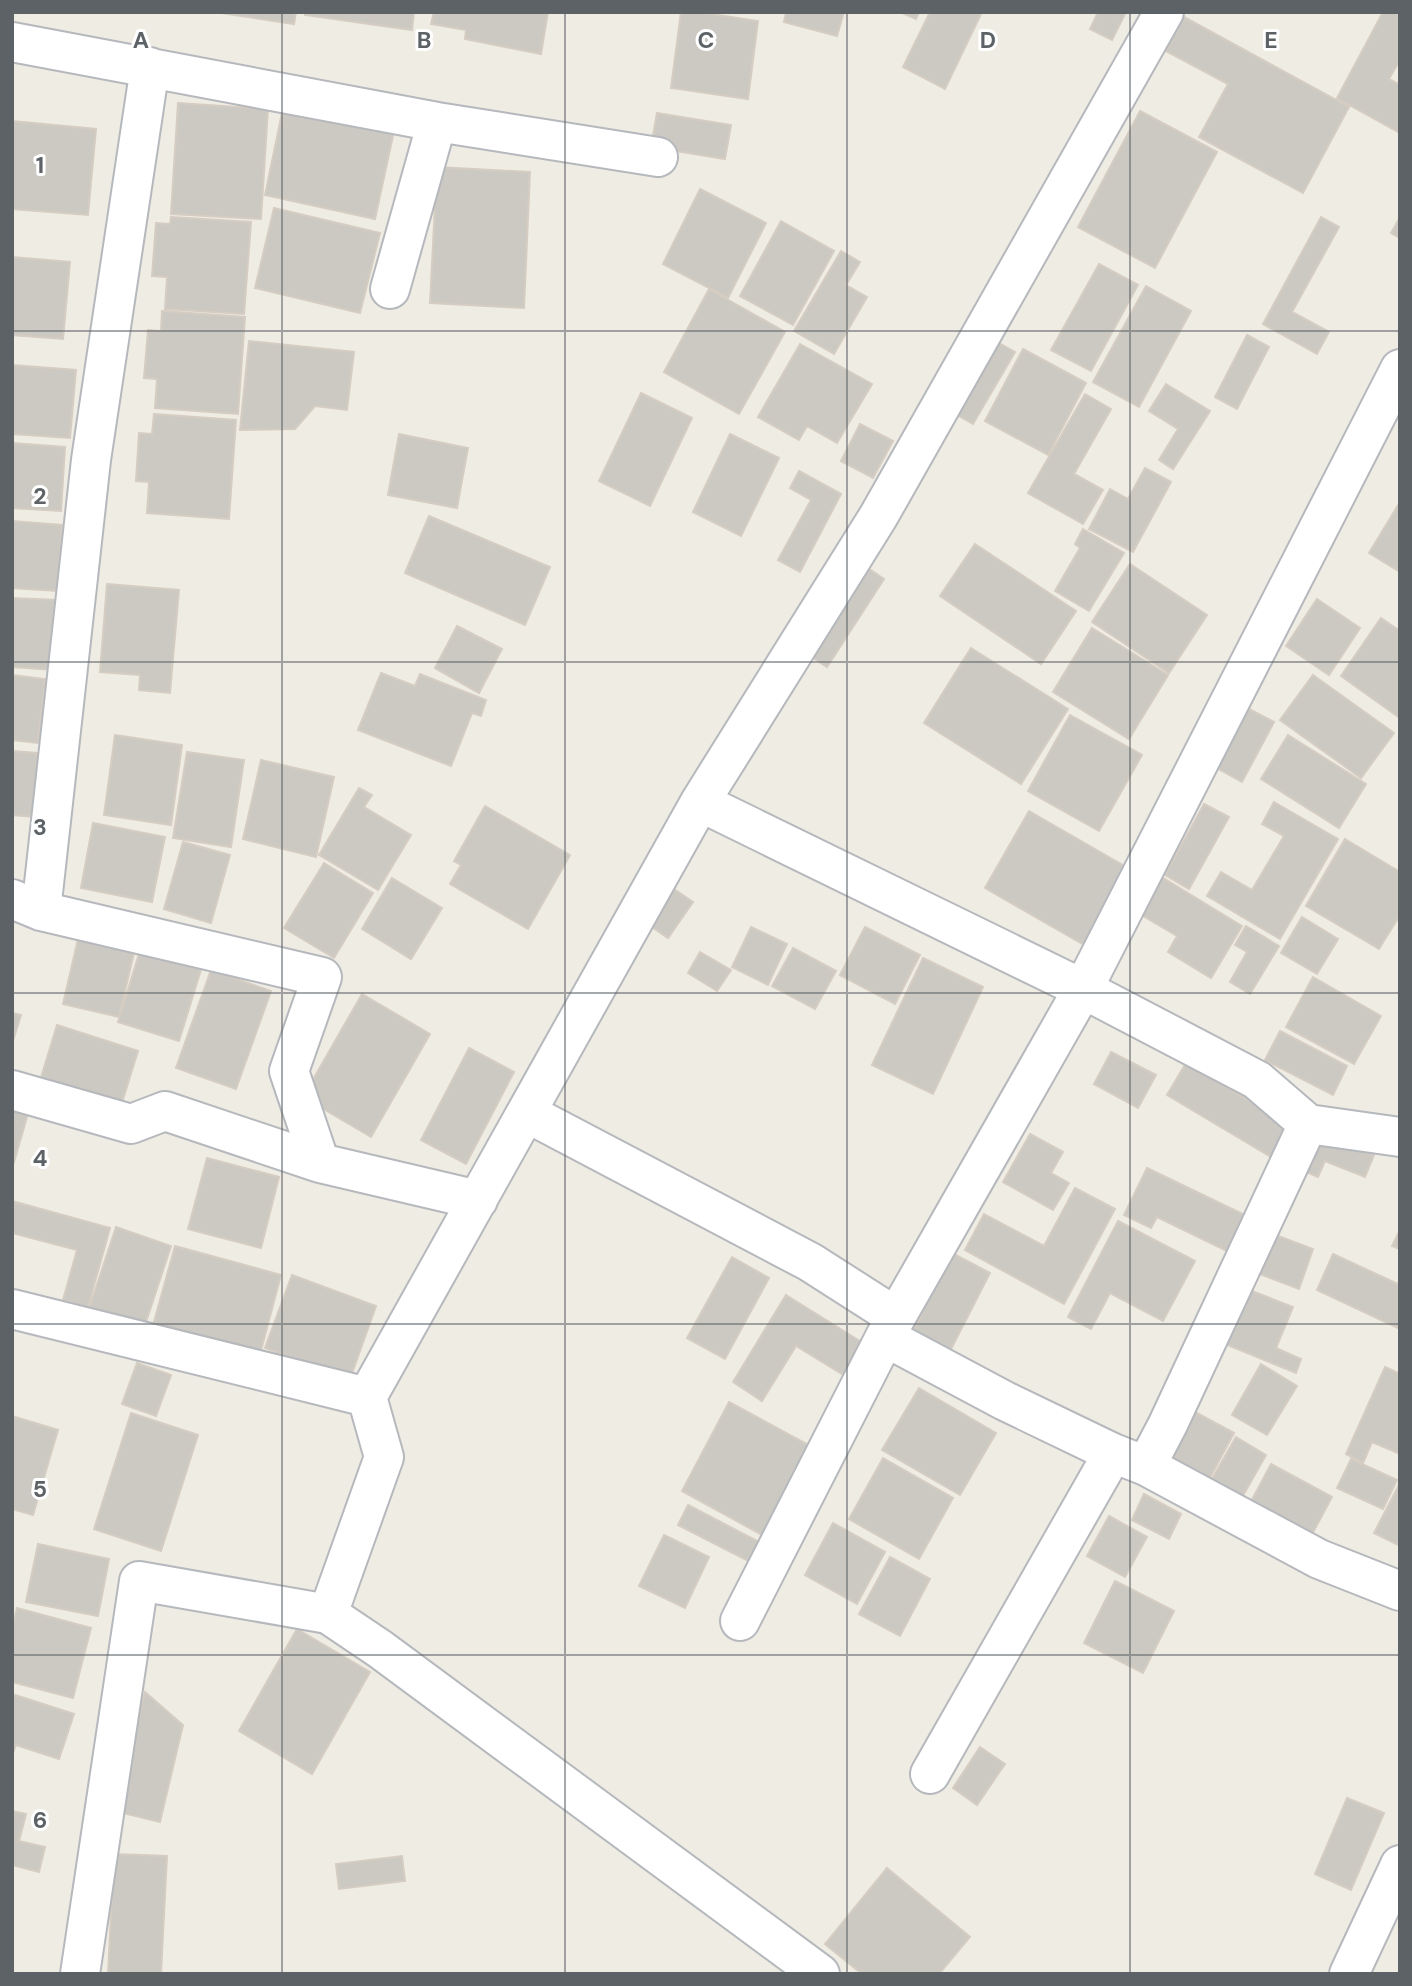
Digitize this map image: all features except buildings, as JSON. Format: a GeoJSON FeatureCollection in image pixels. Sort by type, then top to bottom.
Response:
{"type":"FeatureCollection","features":[{"type":"Feature","properties":{"kind":"street"},"geometry":{"type":"LineString","coordinates":[[328,1614],[384,1457],[367,1397],[700,802],[878,517],[1164,12]]}},
{"type":"Feature","properties":{"kind":"street"},"geometry":{"type":"LineString","coordinates":[[12,42],[437,122],[658,157]]}},
{"type":"Feature","properties":{"kind":"street"},"geometry":{"type":"LineString","coordinates":[[150,67],[27,905],[321,977],[289,1071],[320,1163]]}},
{"type":"Feature","properties":{"kind":"street"},"geometry":{"type":"LineString","coordinates":[[390,289],[437,122]]}},
{"type":"Feature","properties":{"kind":"street"},"geometry":{"type":"LineString","coordinates":[[740,1621],[891,1327],[1083,989],[1400,369]]}},
{"type":"Feature","properties":{"kind":"street"},"geometry":{"type":"LineString","coordinates":[[700,802],[1083,989],[1257,1080],[1308,1124],[1400,1137]]}},
{"type":"Feature","properties":{"kind":"street"},"geometry":{"type":"LineString","coordinates":[[12,1090],[131,1124],[164,1111],[320,1163],[478,1200]]}},
{"type":"Feature","properties":{"kind":"street"},"geometry":{"type":"LineString","coordinates":[[527,1113],[810,1262],[891,1327],[1130,1459],[1319,1559],[1400,1591]]}},
{"type":"Feature","properties":{"kind":"street"},"geometry":{"type":"LineString","coordinates":[[930,1773],[1130,1459],[1168,1424],[1308,1124]]}},
{"type":"Feature","properties":{"kind":"street"},"geometry":{"type":"LineString","coordinates":[[12,1309],[367,1397]]}},
{"type":"Feature","properties":{"kind":"street"},"geometry":{"type":"LineString","coordinates":[[80,1974],[139,1581],[328,1614],[402,1665],[820,1974]]}},
{"type":"Feature","properties":{"kind":"street"},"geometry":{"type":"LineString","coordinates":[[1349,1974],[1400,1865]]}}]}
